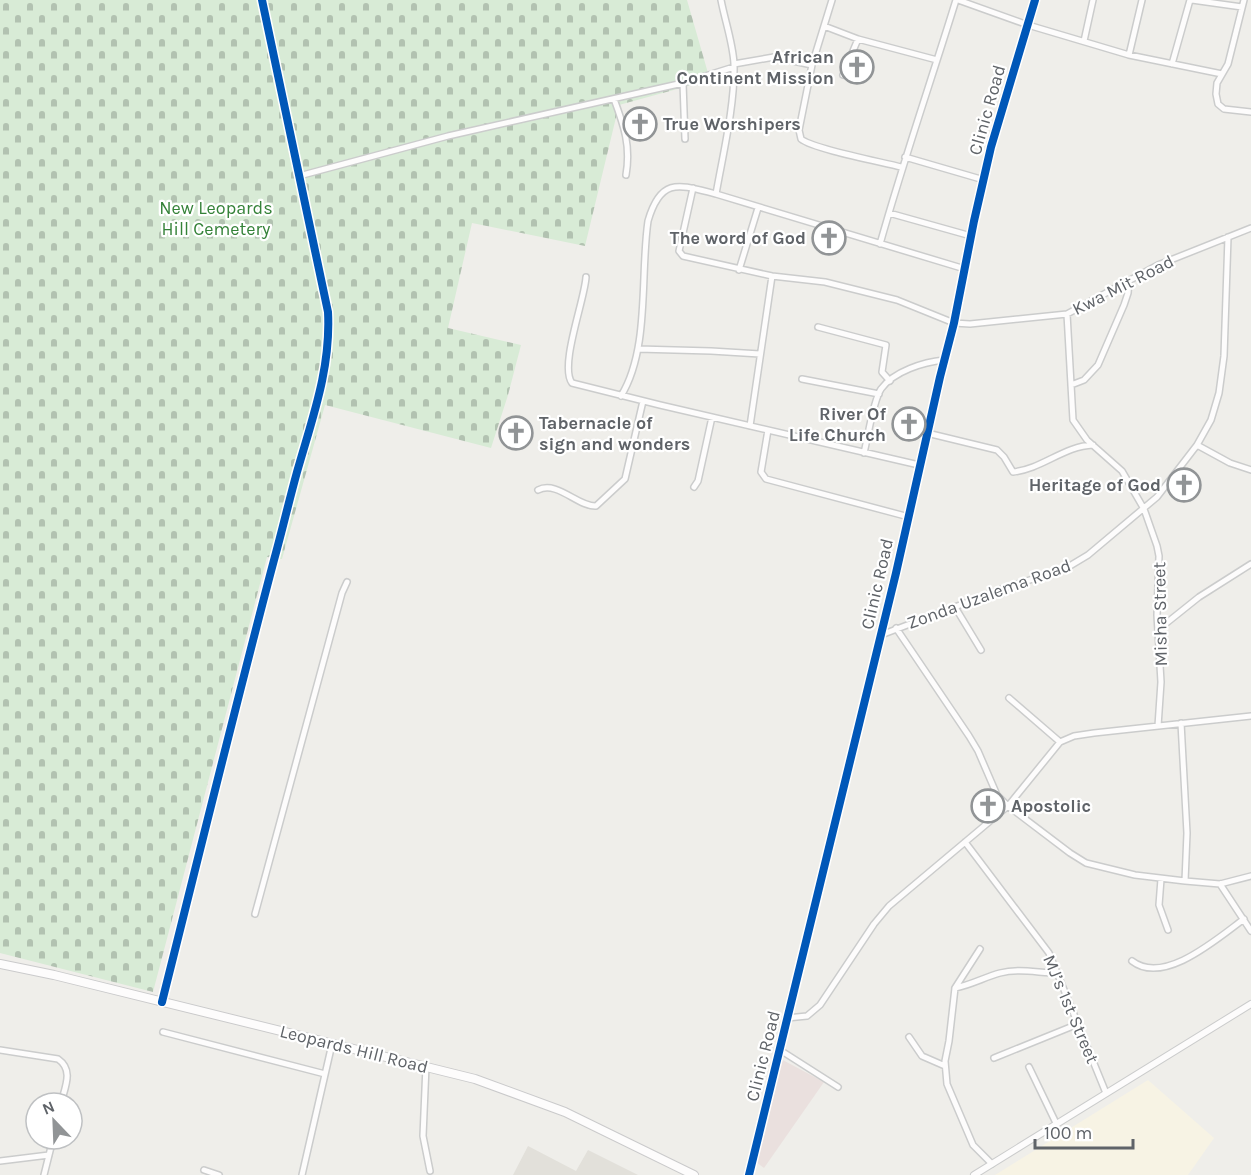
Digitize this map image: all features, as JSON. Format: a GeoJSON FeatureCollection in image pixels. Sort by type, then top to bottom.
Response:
{"type":"FeatureCollection","features":[{"type":"Feature","properties":{"kind":"main road","name":"Leopards Hill Road"},"geometry":{"type":"LineString","coordinates":[[0,964],[475,1078],[565,1112],[694,1175]]}},
{"type":"Feature","properties":{"kind":"street"},"geometry":{"type":"LineString","coordinates":[[162,1002],[264,596],[297,471],[318,403],[329,334],[328,312],[262,0]]}},
{"type":"Feature","properties":{"kind":"street"},"geometry":{"type":"LineString","coordinates":[[716,194],[734,66],[721,0]]}},
{"type":"Feature","properties":{"kind":"street"},"geometry":{"type":"LineString","coordinates":[[832,0],[812,65],[799,130],[801,139],[804,142],[902,167]]}},
{"type":"Feature","properties":{"kind":"street"},"geometry":{"type":"LineString","coordinates":[[880,244],[905,157],[957,0],[1028,25],[1129,55],[1222,74]]}},
{"type":"Feature","properties":{"kind":"street","name":"Clinic Road"},"geometry":{"type":"LineString","coordinates":[[749,1175],[909,517],[984,180],[1006,95],[1035,0]]}},
{"type":"Feature","properties":{"kind":"street"},"geometry":{"type":"LineString","coordinates":[[1084,41],[1094,0]]}},
{"type":"Feature","properties":{"kind":"street"},"geometry":{"type":"LineString","coordinates":[[1129,55],[1142,0]]}},
{"type":"Feature","properties":{"kind":"street"},"geometry":{"type":"LineString","coordinates":[[1172,64],[1191,0],[1242,7]]}},
{"type":"Feature","properties":{"kind":"street"},"geometry":{"type":"LineString","coordinates":[[1244,0],[1230,57],[1216,89],[1218,104],[1227,110],[1251,112]]}},
{"type":"Feature","properties":{"kind":"street"},"geometry":{"type":"LineString","coordinates":[[824,26],[858,39],[937,60]]}},
{"type":"Feature","properties":{"kind":"street"},"geometry":{"type":"LineString","coordinates":[[843,75],[858,39]]}},
{"type":"Feature","properties":{"kind":"street"},"geometry":{"type":"LineString","coordinates":[[299,176],[448,136],[683,83],[734,66],[774,57],[812,65]]}},
{"type":"Feature","properties":{"kind":"street"},"geometry":{"type":"LineString","coordinates":[[683,83],[685,139]]}},
{"type":"Feature","properties":{"kind":"street"},"geometry":{"type":"LineString","coordinates":[[614,99],[628,148],[626,175]]}},
{"type":"Feature","properties":{"kind":"street"},"geometry":{"type":"LineString","coordinates":[[905,157],[984,180]]}},
{"type":"Feature","properties":{"kind":"street"},"geometry":{"type":"LineString","coordinates":[[621,396],[630,381],[638,349],[646,237],[652,209],[665,190],[676,185],[716,194],[965,269]]}},
{"type":"Feature","properties":{"kind":"street"},"geometry":{"type":"LineString","coordinates":[[693,188],[681,255],[740,270],[825,282],[897,300],[954,323]]}},
{"type":"Feature","properties":{"kind":"street"},"geometry":{"type":"LineString","coordinates":[[740,270],[758,208]]}},
{"type":"Feature","properties":{"kind":"street"},"geometry":{"type":"LineString","coordinates":[[889,213],[971,236]]}},
{"type":"Feature","properties":{"kind":"street","name":"Kwa Mit Road"},"geometry":{"type":"LineString","coordinates":[[954,323],[1067,314],[1166,261],[1251,228]]}},
{"type":"Feature","properties":{"kind":"street","name":"Zonda Uzalema Road"},"geometry":{"type":"LineString","coordinates":[[881,635],[1010,586],[1063,570],[1078,562],[1144,509],[1169,483],[1197,445],[1211,420],[1222,381],[1228,237]]}},
{"type":"Feature","properties":{"kind":"street"},"geometry":{"type":"LineString","coordinates":[[586,276],[569,359],[568,378],[576,385],[919,465]]}},
{"type":"Feature","properties":{"kind":"street"},"geometry":{"type":"LineString","coordinates":[[750,426],[772,276]]}},
{"type":"Feature","properties":{"kind":"street"},"geometry":{"type":"LineString","coordinates":[[1071,385],[1084,380],[1098,365],[1124,305],[1129,281]]}},
{"type":"Feature","properties":{"kind":"street","name":"Misha Street"},"geometry":{"type":"LineString","coordinates":[[1067,314],[1073,420],[1093,445],[1122,471],[1144,509],[1159,556],[1157,581],[1161,682],[1158,726]]}},
{"type":"Feature","properties":{"kind":"street"},"geometry":{"type":"LineString","coordinates":[[818,327],[886,345],[882,372],[890,381]]}},
{"type":"Feature","properties":{"kind":"street"},"geometry":{"type":"LineString","coordinates":[[638,349],[760,354]]}},
{"type":"Feature","properties":{"kind":"street"},"geometry":{"type":"LineString","coordinates":[[864,453],[879,394],[883,387],[919,364],[944,360]]}},
{"type":"Feature","properties":{"kind":"street"},"geometry":{"type":"LineString","coordinates":[[801,379],[879,394]]}},
{"type":"Feature","properties":{"kind":"street"},"geometry":{"type":"LineString","coordinates":[[538,490],[547,488],[596,506],[625,479],[643,401]]}},
{"type":"Feature","properties":{"kind":"street"},"geometry":{"type":"LineString","coordinates":[[694,487],[698,481],[712,417]]}},
{"type":"Feature","properties":{"kind":"street"},"geometry":{"type":"LineString","coordinates":[[768,430],[761,472],[766,479],[909,517]]}},
{"type":"Feature","properties":{"kind":"street"},"geometry":{"type":"LineString","coordinates":[[927,433],[997,450],[1013,472],[1054,459],[1079,446],[1093,445]]}},
{"type":"Feature","properties":{"kind":"street"},"geometry":{"type":"LineString","coordinates":[[1197,445],[1230,463],[1251,470]]}},
{"type":"Feature","properties":{"kind":"street"},"geometry":{"type":"LineString","coordinates":[[1159,629],[1199,597],[1251,564]]}},
{"type":"Feature","properties":{"kind":"street"},"geometry":{"type":"LineString","coordinates":[[255,915],[342,593],[347,582]]}},
{"type":"Feature","properties":{"kind":"street"},"geometry":{"type":"LineString","coordinates":[[955,607],[981,650]]}},
{"type":"Feature","properties":{"kind":"street"},"geometry":{"type":"LineString","coordinates":[[896,628],[969,736],[978,751],[992,786],[1008,806],[1070,853],[1086,863],[1161,879],[1220,884],[1251,876]]}},
{"type":"Feature","properties":{"kind":"street"},"geometry":{"type":"LineString","coordinates":[[1009,698],[1060,742]]}},
{"type":"Feature","properties":{"kind":"street"},"geometry":{"type":"LineString","coordinates":[[788,1018],[807,1016],[814,1011],[889,906],[1008,806],[1060,742],[1074,736],[1251,716]]}},
{"type":"Feature","properties":{"kind":"street"},"geometry":{"type":"LineString","coordinates":[[1181,723],[1187,833],[1185,881]]}},
{"type":"Feature","properties":{"kind":"street","name":"MJ’s 1st Street"},"geometry":{"type":"LineString","coordinates":[[965,842],[1049,953],[1106,1093]]}},
{"type":"Feature","properties":{"kind":"street"},"geometry":{"type":"LineString","coordinates":[[1161,879],[1159,905],[1168,930]]}},
{"type":"Feature","properties":{"kind":"street"},"geometry":{"type":"LineString","coordinates":[[1220,884],[1251,931]]}},
{"type":"Feature","properties":{"kind":"street"},"geometry":{"type":"LineString","coordinates":[[1132,961],[1141,968],[1145,968],[1174,963],[1193,956],[1244,919]]}},
{"type":"Feature","properties":{"kind":"street"},"geometry":{"type":"LineString","coordinates":[[980,949],[955,988],[945,1066],[947,1084],[973,1145],[992,1164]]}},
{"type":"Feature","properties":{"kind":"street"},"geometry":{"type":"LineString","coordinates":[[955,988],[1001,973],[1024,971],[1058,973]]}},
{"type":"Feature","properties":{"kind":"street"},"geometry":{"type":"LineString","coordinates":[[974,1175],[1251,1004]]}},
{"type":"Feature","properties":{"kind":"street"},"geometry":{"type":"LineString","coordinates":[[994,1058],[1078,1024]]}},
{"type":"Feature","properties":{"kind":"street"},"geometry":{"type":"LineString","coordinates":[[163,1032],[325,1074]]}},
{"type":"Feature","properties":{"kind":"street"},"geometry":{"type":"LineString","coordinates":[[909,1037],[922,1056],[945,1066]]}},
{"type":"Feature","properties":{"kind":"street"},"geometry":{"type":"LineString","coordinates":[[302,1175],[332,1044]]}},
{"type":"Feature","properties":{"kind":"street"},"geometry":{"type":"LineString","coordinates":[[0,1050],[58,1059],[65,1064],[68,1073],[64,1091]]}},
{"type":"Feature","properties":{"kind":"street"},"geometry":{"type":"LineString","coordinates":[[780,1050],[838,1087]]}},
{"type":"Feature","properties":{"kind":"street"},"geometry":{"type":"LineString","coordinates":[[426,1066],[423,1136],[430,1171]]}},
{"type":"Feature","properties":{"kind":"street"},"geometry":{"type":"LineString","coordinates":[[1029,1067],[1056,1123]]}},
{"type":"Feature","properties":{"kind":"street"},"geometry":{"type":"LineString","coordinates":[[44,1175],[50,1151]]}},
{"type":"Feature","properties":{"kind":"street"},"geometry":{"type":"LineString","coordinates":[[0,1161],[49,1155]]}},
{"type":"Feature","properties":{"kind":"street"},"geometry":{"type":"LineString","coordinates":[[204,1170],[219,1175]]}},
{"type":"Feature","properties":{"kind":"shaded area"},"geometry":{"type":"Polygon","coordinates":[[[779,1058],[824,1082],[764,1168],[756,1162],[779,1058]]]}},
{"type":"Feature","properties":{"kind":"shaded area"},"geometry":{"type":"Polygon","coordinates":[[[1148,1080],[1214,1138],[1188,1175],[995,1175],[1148,1080]]]}},
{"type":"Feature","properties":{"kind":"shaded area"},"geometry":{"type":"Polygon","coordinates":[[[528,1146],[576,1171],[588,1150],[638,1175],[513,1175],[528,1146]]]}},
{"type":"Feature","properties":{"kind":"green space","name":"New Leopards Hill Cemetery"},"geometry":{"type":"Polygon","coordinates":[[[0,0],[687,0],[710,80],[619,105],[585,246],[472,223],[448,328],[521,345],[491,448],[325,405],[282,559],[267,557],[153,992],[0,953],[0,0]]]}},
{"type":"Feature","properties":{"kind":"cycle path"},"geometry":{"type":"LineString","coordinates":[[162,1002],[231,726],[319,394],[327,354],[328,312],[262,0]]}},
{"type":"Feature","properties":{"kind":"cycle path"},"geometry":{"type":"LineString","coordinates":[[749,1175],[896,573],[954,323],[991,147],[1035,0]]}},
{"type":"Feature","properties":{"kind":"place","name":"African Continent Mission"},"geometry":{"type":"Point","coordinates":[857,67]}},
{"type":"Feature","properties":{"kind":"place","name":"True Worshipers"},"geometry":{"type":"Point","coordinates":[640,124]}},
{"type":"Feature","properties":{"kind":"place","name":"The word of God"},"geometry":{"type":"Point","coordinates":[829,238]}},
{"type":"Feature","properties":{"kind":"place","name":"River Of Life Church"},"geometry":{"type":"Point","coordinates":[909,424]}},
{"type":"Feature","properties":{"kind":"place","name":"Tabernacle of sign and wonders"},"geometry":{"type":"Point","coordinates":[516,433]}},
{"type":"Feature","properties":{"kind":"place","name":"Heritage of God"},"geometry":{"type":"Point","coordinates":[1184,485]}},
{"type":"Feature","properties":{"kind":"place","name":"Apostolic"},"geometry":{"type":"Point","coordinates":[988,806]}}]}
